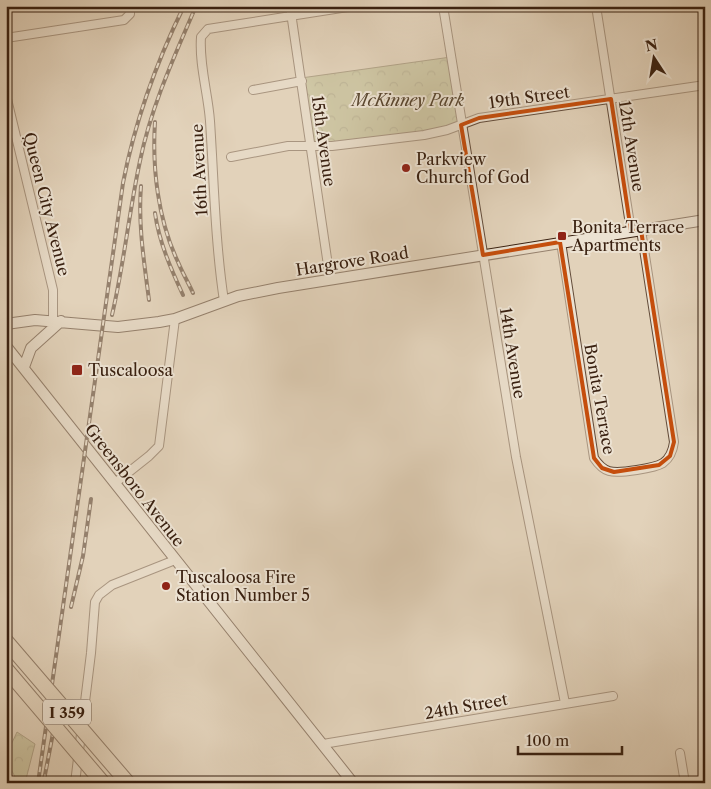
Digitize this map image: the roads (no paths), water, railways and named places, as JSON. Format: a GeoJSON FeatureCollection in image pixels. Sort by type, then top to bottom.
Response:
{"type":"FeatureCollection","features":[{"type":"Feature","properties":{"kind":"highway","name":"I 359"},"geometry":{"type":"LineString","coordinates":[[6,641],[128,783]]}},
{"type":"Feature","properties":{"kind":"highway","name":"I 359"},"geometry":{"type":"LineString","coordinates":[[6,670],[104,783]]}},
{"type":"Feature","properties":{"kind":"main road","name":"Hargrove Road"},"geometry":{"type":"LineString","coordinates":[[6,324],[35,320],[118,326],[174,319],[246,294],[483,254],[705,220]]}},
{"type":"Feature","properties":{"kind":"main road"},"geometry":{"type":"LineString","coordinates":[[24,367],[31,348],[57,321]]}},
{"type":"Feature","properties":{"kind":"main road","name":"Greensboro Avenue"},"geometry":{"type":"LineString","coordinates":[[6,346],[84,447],[115,483],[353,783]]}},
{"type":"Feature","properties":{"kind":"street","name":"15th Avenue"},"geometry":{"type":"LineString","coordinates":[[290,6],[330,279]]}},
{"type":"Feature","properties":{"kind":"street"},"geometry":{"type":"LineString","coordinates":[[291,16],[354,6]]}},
{"type":"Feature","properties":{"kind":"street","name":"14th Avenue"},"geometry":{"type":"LineString","coordinates":[[443,6],[516,457],[564,703]]}},
{"type":"Feature","properties":{"kind":"street","name":"12th Avenue"},"geometry":{"type":"LineString","coordinates":[[596,6],[611,99],[636,231]]}},
{"type":"Feature","properties":{"kind":"street"},"geometry":{"type":"LineString","coordinates":[[6,38],[124,20],[130,10]]}},
{"type":"Feature","properties":{"kind":"street","name":"16th Avenue"},"geometry":{"type":"LineString","coordinates":[[224,301],[216,236],[210,119],[201,54],[201,37],[208,29],[291,16]]}},
{"type":"Feature","properties":{"kind":"street"},"geometry":{"type":"LineString","coordinates":[[254,90],[302,81]]}},
{"type":"Feature","properties":{"kind":"street","name":"19th Street"},"geometry":{"type":"LineString","coordinates":[[231,157],[288,146],[341,145],[424,135],[479,118],[705,85]]}},
{"type":"Feature","properties":{"kind":"street","name":"Queen City Avenue"},"geometry":{"type":"LineString","coordinates":[[6,95],[53,290],[57,321]]}},
{"type":"Feature","properties":{"kind":"street","name":"Bonita Terrace"},"geometry":{"type":"LineString","coordinates":[[560,242],[594,458],[602,468],[614,472],[663,463],[670,456],[674,442],[636,231]]}},
{"type":"Feature","properties":{"kind":"street"},"geometry":{"type":"LineString","coordinates":[[115,483],[159,446],[174,319]]}},
{"type":"Feature","properties":{"kind":"street"},"geometry":{"type":"LineString","coordinates":[[74,783],[91,653],[95,602],[99,595],[112,585],[175,560]]}},
{"type":"Feature","properties":{"kind":"street","name":"24th Street"},"geometry":{"type":"LineString","coordinates":[[323,744],[613,696]]}},
{"type":"Feature","properties":{"kind":"street"},"geometry":{"type":"LineString","coordinates":[[680,752],[685,783]]}},
{"type":"Feature","properties":{"kind":"railway"},"geometry":{"type":"LineString","coordinates":[[38,783],[123,183],[140,115],[164,49],[184,6]]}},
{"type":"Feature","properties":{"kind":"railway"},"geometry":{"type":"LineString","coordinates":[[112,315],[136,180],[150,121],[196,6]]}},
{"type":"Feature","properties":{"kind":"railway"},"geometry":{"type":"LineString","coordinates":[[155,122],[156,175],[161,211],[171,246],[193,293]]}},
{"type":"Feature","properties":{"kind":"railway"},"geometry":{"type":"LineString","coordinates":[[141,186],[141,229],[149,300]]}},
{"type":"Feature","properties":{"kind":"railway"},"geometry":{"type":"LineString","coordinates":[[155,213],[162,245],[183,295]]}},
{"type":"Feature","properties":{"kind":"railway"},"geometry":{"type":"LineString","coordinates":[[71,607],[83,556],[91,499]]}},
{"type":"Feature","properties":{"kind":"railway"},"geometry":{"type":"LineString","coordinates":[[44,780],[54,728]]}},
{"type":"Feature","properties":{"kind":"place","name":"Parkview Church of God"},"geometry":{"type":"Point","coordinates":[406,168]}},
{"type":"Feature","properties":{"kind":"place","name":"Bonita Terrace Apartments"},"geometry":{"type":"Point","coordinates":[562,236]}},
{"type":"Feature","properties":{"kind":"place","name":"Tuscaloosa"},"geometry":{"type":"Point","coordinates":[77,370]}},
{"type":"Feature","properties":{"kind":"place","name":"Tuscaloosa Fire Station Number 5"},"geometry":{"type":"Point","coordinates":[166,586]}},
{"type":"Feature","properties":{"kind":"park label","name":"McKinney Park"},"geometry":{"type":"Point","coordinates":[408,100]}}]}
